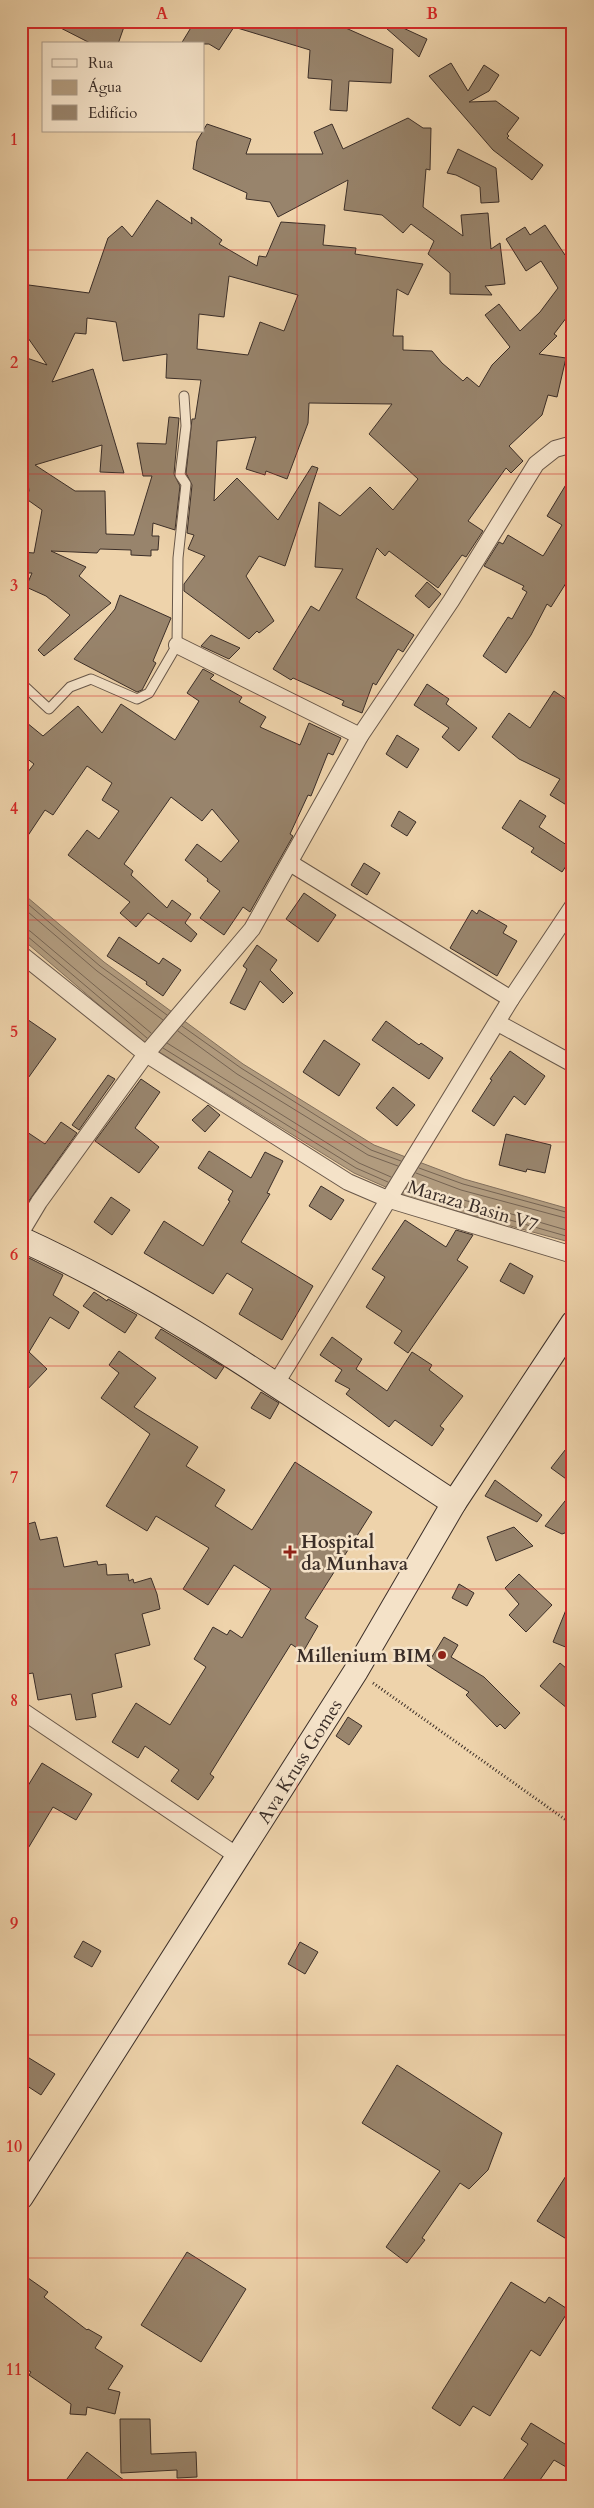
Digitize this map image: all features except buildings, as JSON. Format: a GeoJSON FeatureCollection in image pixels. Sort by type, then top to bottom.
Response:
{"type":"FeatureCollection","features":[{"type":"Feature","properties":{"kind":"street"},"geometry":{"type":"LineString","coordinates":[[21,1232],[39,1202],[146,1054],[252,929],[360,736],[451,601],[536,464],[555,449],[573,444]]}},
{"type":"Feature","properties":{"kind":"street"},"geometry":{"type":"LineString","coordinates":[[177,645],[360,736]]}},
{"type":"Feature","properties":{"kind":"street"},"geometry":{"type":"LineString","coordinates":[[290,863],[512,1000]]}},
{"type":"Feature","properties":{"kind":"street"},"geometry":{"type":"LineString","coordinates":[[275,1385],[512,1000],[573,906]]}},
{"type":"Feature","properties":{"kind":"street","name":"Maraza Basin V7"},"geometry":{"type":"LineString","coordinates":[[21,954],[146,1054],[348,1182],[390,1200],[573,1256]]}},
{"type":"Feature","properties":{"kind":"street"},"geometry":{"type":"LineString","coordinates":[[498,1023],[573,1064]]}},
{"type":"Feature","properties":{"kind":"street"},"geometry":{"type":"LineString","coordinates":[[21,1239],[70,1262],[179,1324],[454,1503]]}},
{"type":"Feature","properties":{"kind":"street","name":"Ava Kruss Gomes"},"geometry":{"type":"LineString","coordinates":[[21,2197],[356,1671],[454,1503],[573,1323]]}},
{"type":"Feature","properties":{"kind":"street"},"geometry":{"type":"LineString","coordinates":[[21,1710],[239,1857]]}},
{"type":"Feature","properties":{"kind":"lane"},"geometry":{"type":"LineString","coordinates":[[21,682],[49,709],[70,687],[91,679],[137,699],[150,693],[177,645],[178,558],[186,484],[180,475],[186,426],[184,396]]}},
{"type":"Feature","properties":{"kind":"path"},"geometry":{"type":"LineString","coordinates":[[356,1671],[573,1825]]}},
{"type":"Feature","properties":{"kind":"water"},"geometry":{"type":"Polygon","coordinates":[[[21,892],[104,962],[243,1064],[374,1145],[464,1179],[573,1210],[573,1243],[415,1200],[354,1173],[140,1040],[21,938],[21,892]]]}},
{"type":"Feature","properties":{"kind":"place","name":"Hospital da Munhava"},"geometry":{"type":"Point","coordinates":[290,1552]}},
{"type":"Feature","properties":{"kind":"place","name":"Millenium BIM"},"geometry":{"type":"Point","coordinates":[442,1655]}}]}
